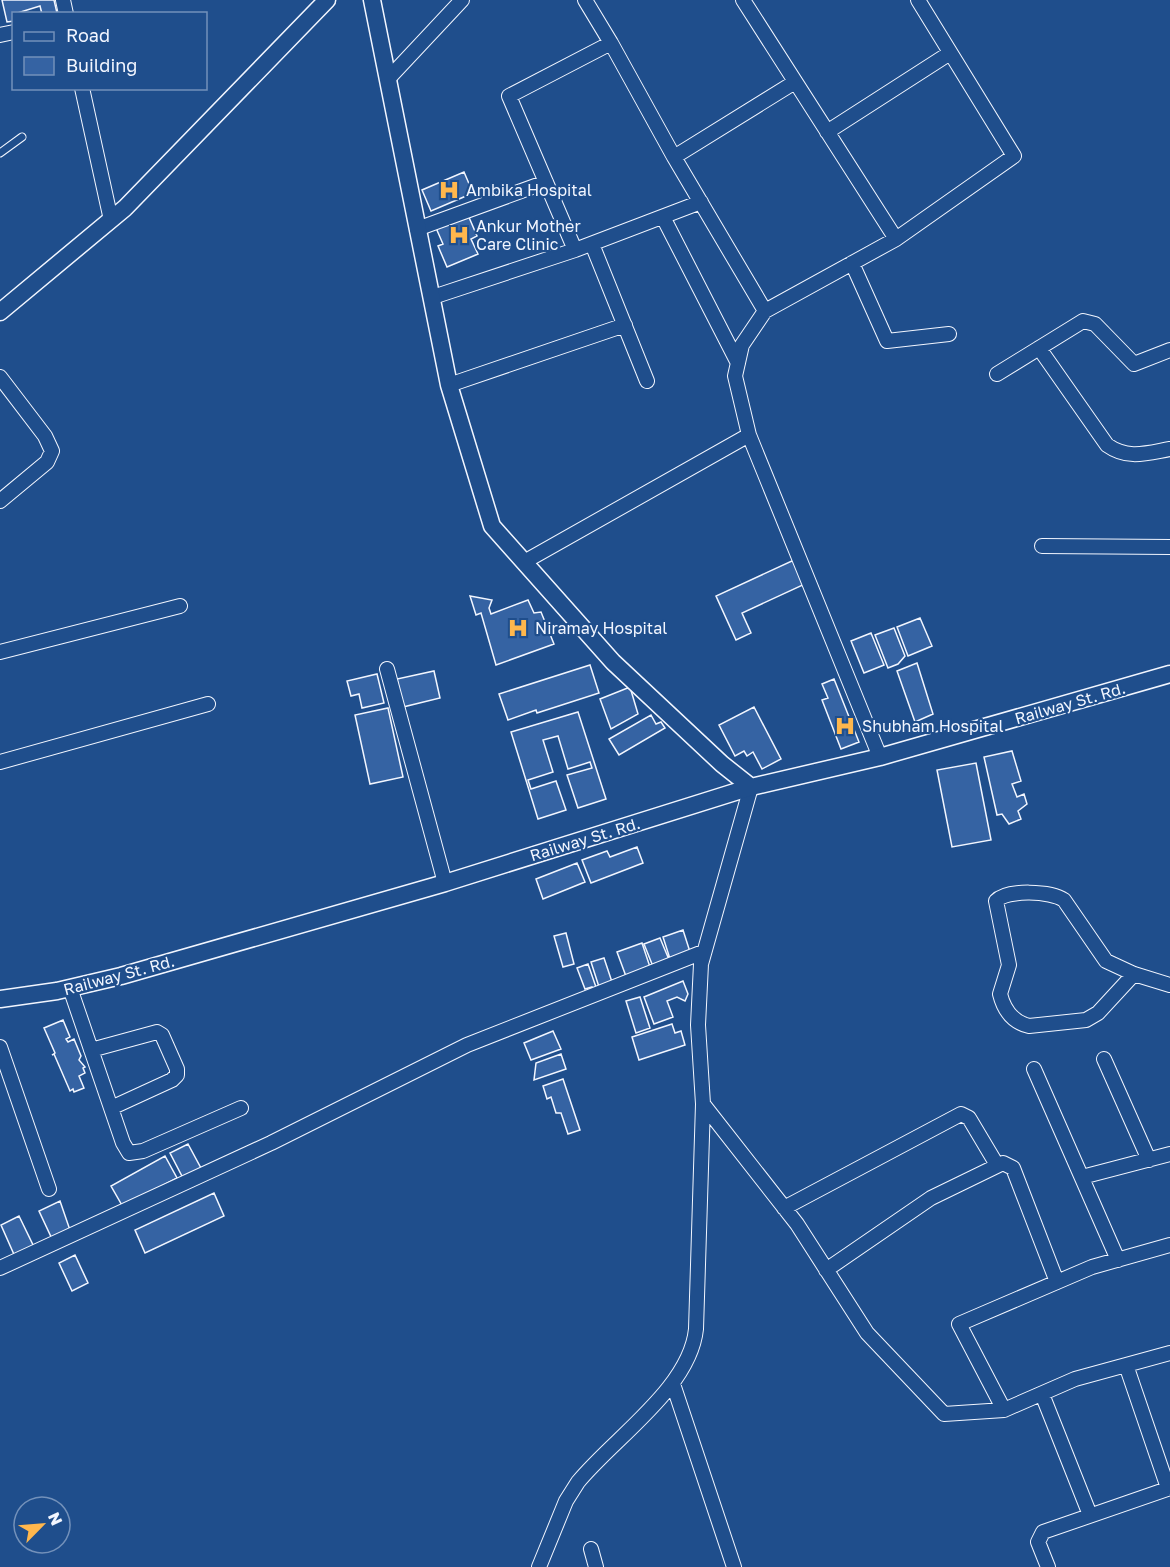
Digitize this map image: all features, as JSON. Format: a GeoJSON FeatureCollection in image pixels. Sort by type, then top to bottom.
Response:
{"type":"FeatureCollection","features":[{"type":"Feature","properties":{"kind":"street"},"geometry":{"type":"LineString","coordinates":[[0,312],[111,220],[327,0]]}},
{"type":"Feature","properties":{"kind":"street"},"geometry":{"type":"LineString","coordinates":[[372,0],[449,385],[492,526],[613,662],[722,764],[751,787],[703,952],[698,1025],[703,1104],[695,1342],[692,1354],[673,1384],[578,1482],[566,1501],[539,1567]]}},
{"type":"Feature","properties":{"kind":"street"},"geometry":{"type":"LineString","coordinates":[[388,79],[462,0]]}},
{"type":"Feature","properties":{"kind":"street"},"geometry":{"type":"LineString","coordinates":[[585,0],[674,158],[765,311]]}},
{"type":"Feature","properties":{"kind":"street"},"geometry":{"type":"LineString","coordinates":[[743,0],[896,239]]}},
{"type":"Feature","properties":{"kind":"street"},"geometry":{"type":"LineString","coordinates":[[880,757],[750,435],[735,376],[742,345],[765,311],[896,239],[1014,156],[918,0]]}},
{"type":"Feature","properties":{"kind":"street"},"geometry":{"type":"LineString","coordinates":[[575,250],[509,96],[611,43]]}},
{"type":"Feature","properties":{"kind":"street"},"geometry":{"type":"LineString","coordinates":[[827,132],[950,52]]}},
{"type":"Feature","properties":{"kind":"street"},"geometry":{"type":"LineString","coordinates":[[674,158],[795,82]]}},
{"type":"Feature","properties":{"kind":"street"},"geometry":{"type":"LineString","coordinates":[[82,90],[111,220]]}},
{"type":"Feature","properties":{"kind":"street"},"geometry":{"type":"LineString","coordinates":[[417,229],[546,182]]}},
{"type":"Feature","properties":{"kind":"street"},"geometry":{"type":"LineString","coordinates":[[433,297],[592,244],[701,202]]}},
{"type":"Feature","properties":{"kind":"street"},"geometry":{"type":"LineString","coordinates":[[663,217],[738,363]]}},
{"type":"Feature","properties":{"kind":"street"},"geometry":{"type":"LineString","coordinates":[[592,244],[647,381]]}},
{"type":"Feature","properties":{"kind":"street"},"geometry":{"type":"LineString","coordinates":[[852,263],[887,341],[950,334]]}},
{"type":"Feature","properties":{"kind":"street"},"geometry":{"type":"LineString","coordinates":[[997,374],[1076,324],[1089,321],[1134,364],[1170,350]]}},
{"type":"Feature","properties":{"kind":"street"},"geometry":{"type":"LineString","coordinates":[[449,385],[624,325]]}},
{"type":"Feature","properties":{"kind":"street"},"geometry":{"type":"LineString","coordinates":[[1039,348],[1107,445],[1125,454],[1134,455],[1170,449]]}},
{"type":"Feature","properties":{"kind":"street"},"geometry":{"type":"LineString","coordinates":[[0,378],[45,436],[52,451],[47,462],[0,501]]}},
{"type":"Feature","properties":{"kind":"street"},"geometry":{"type":"LineString","coordinates":[[524,562],[750,435]]}},
{"type":"Feature","properties":{"kind":"street"},"geometry":{"type":"LineString","coordinates":[[1042,546],[1170,547]]}},
{"type":"Feature","properties":{"kind":"street"},"geometry":{"type":"LineString","coordinates":[[0,652],[180,606]]}},
{"type":"Feature","properties":{"kind":"street"},"geometry":{"type":"LineString","coordinates":[[387,669],[445,883]]}},
{"type":"Feature","properties":{"kind":"street","name":"Railway St. Rd."},"geometry":{"type":"LineString","coordinates":[[0,999],[70,988],[445,883],[751,787],[880,757],[1170,674]]}},
{"type":"Feature","properties":{"kind":"street"},"geometry":{"type":"LineString","coordinates":[[0,762],[208,704]]}},
{"type":"Feature","properties":{"kind":"street"},"geometry":{"type":"LineString","coordinates":[[1134,974],[1098,1013],[1086,1020],[1029,1026],[1021,1024],[1008,1013],[1000,994],[1009,965],[996,902],[1006,895],[1050,892],[1057,895],[1064,900],[1106,961],[1134,974],[1170,985]]}},
{"type":"Feature","properties":{"kind":"street"},"geometry":{"type":"LineString","coordinates":[[0,1268],[271,1143],[467,1046],[703,952]]}},
{"type":"Feature","properties":{"kind":"street"},"geometry":{"type":"LineString","coordinates":[[70,988],[125,1148],[134,1154],[241,1108]]}},
{"type":"Feature","properties":{"kind":"street"},"geometry":{"type":"LineString","coordinates":[[91,1050],[157,1032],[162,1035],[177,1069],[177,1075],[172,1080],[111,1108]]}},
{"type":"Feature","properties":{"kind":"street"},"geometry":{"type":"LineString","coordinates":[[0,1047],[49,1189]]}},
{"type":"Feature","properties":{"kind":"street"},"geometry":{"type":"LineString","coordinates":[[1104,1059],[1149,1160]]}},
{"type":"Feature","properties":{"kind":"street"},"geometry":{"type":"LineString","coordinates":[[1034,1069],[1118,1260]]}},
{"type":"Feature","properties":{"kind":"street"},"geometry":{"type":"LineString","coordinates":[[703,1104],[784,1208],[867,1333],[944,1414],[1004,1410],[1075,1379],[1170,1353]]}},
{"type":"Feature","properties":{"kind":"street"},"geometry":{"type":"LineString","coordinates":[[784,1208],[961,1114],[969,1118],[997,1165]]}},
{"type":"Feature","properties":{"kind":"street"},"geometry":{"type":"LineString","coordinates":[[1082,1177],[1170,1154]]}},
{"type":"Feature","properties":{"kind":"street"},"geometry":{"type":"LineString","coordinates":[[826,1270],[931,1198],[997,1165],[1009,1164],[1013,1168],[1058,1282]]}},
{"type":"Feature","properties":{"kind":"street"},"geometry":{"type":"LineString","coordinates":[[1004,1410],[959,1324],[1058,1282],[1118,1260],[1170,1245]]}},
{"type":"Feature","properties":{"kind":"street"},"geometry":{"type":"LineString","coordinates":[[1048,1567],[1039,1537],[1047,1529],[1169,1488],[1126,1365]]}},
{"type":"Feature","properties":{"kind":"street"},"geometry":{"type":"LineString","coordinates":[[673,1384],[734,1567]]}},
{"type":"Feature","properties":{"kind":"street"},"geometry":{"type":"LineString","coordinates":[[1042,1394],[1090,1515]]}},
{"type":"Feature","properties":{"kind":"street"},"geometry":{"type":"LineString","coordinates":[[591,1549],[596,1567]]}},
{"type":"Feature","properties":{"kind":"lane"},"geometry":{"type":"LineString","coordinates":[[0,153],[22,137]]}},
{"type":"Feature","properties":{"kind":"building"},"geometry":{"type":"Polygon","coordinates":[[[2,0],[54,0],[57,12],[42,12],[40,6],[12,12],[12,21],[7,22],[2,0]]]}},
{"type":"Feature","properties":{"kind":"building"},"geometry":{"type":"Polygon","coordinates":[[[464,172],[473,193],[431,211],[422,190],[464,172]]]}},
{"type":"Feature","properties":{"kind":"building"},"geometry":{"type":"Polygon","coordinates":[[[468,215],[477,236],[471,239],[478,254],[447,267],[438,246],[443,244],[436,228],[468,215]]]}},
{"type":"Feature","properties":{"kind":"building"},"geometry":{"type":"Polygon","coordinates":[[[794,560],[805,584],[742,613],[751,633],[736,640],[716,596],[794,560]]]}},
{"type":"Feature","properties":{"kind":"building"},"geometry":{"type":"Polygon","coordinates":[[[470,596],[492,600],[489,608],[491,614],[528,600],[534,613],[541,612],[554,644],[496,665],[481,613],[476,615],[470,596]]]}},
{"type":"Feature","properties":{"kind":"building"},"geometry":{"type":"Polygon","coordinates":[[[920,618],[932,646],[908,656],[897,627],[920,618]]]}},
{"type":"Feature","properties":{"kind":"building"},"geometry":{"type":"Polygon","coordinates":[[[894,628],[905,656],[898,664],[888,668],[875,635],[894,628]]]}},
{"type":"Feature","properties":{"kind":"building"},"geometry":{"type":"Polygon","coordinates":[[[871,633],[884,665],[864,673],[851,641],[871,633]]]}},
{"type":"Feature","properties":{"kind":"building"},"geometry":{"type":"Polygon","coordinates":[[[917,663],[933,714],[915,722],[897,671],[917,663]]]}},
{"type":"Feature","properties":{"kind":"building"},"geometry":{"type":"Polygon","coordinates":[[[590,665],[599,693],[508,720],[499,694],[590,665]]]}},
{"type":"Feature","properties":{"kind":"building"},"geometry":{"type":"Polygon","coordinates":[[[434,671],[440,698],[403,707],[397,679],[434,671]]]}},
{"type":"Feature","properties":{"kind":"building"},"geometry":{"type":"Polygon","coordinates":[[[377,674],[384,703],[362,708],[359,694],[351,696],[347,681],[377,674]]]}},
{"type":"Feature","properties":{"kind":"building"},"geometry":{"type":"Polygon","coordinates":[[[834,679],[859,742],[841,749],[822,700],[828,698],[822,684],[834,679]]]}},
{"type":"Feature","properties":{"kind":"building"},"geometry":{"type":"Polygon","coordinates":[[[630,687],[638,714],[611,729],[600,699],[630,687]]]}},
{"type":"Feature","properties":{"kind":"building"},"geometry":{"type":"Polygon","coordinates":[[[754,707],[781,759],[762,769],[753,752],[747,756],[744,751],[735,756],[719,725],[754,707]]]}},
{"type":"Feature","properties":{"kind":"building"},"geometry":{"type":"Polygon","coordinates":[[[388,708],[403,777],[370,784],[355,715],[388,708]]]}},
{"type":"Feature","properties":{"kind":"building"},"geometry":{"type":"Polygon","coordinates":[[[578,712],[606,799],[578,808],[567,775],[592,768],[590,762],[568,769],[558,736],[543,740],[553,772],[528,780],[531,789],[556,781],[566,810],[538,819],[511,732],[578,712]]]}},
{"type":"Feature","properties":{"kind":"building"},"geometry":{"type":"Polygon","coordinates":[[[651,715],[656,724],[661,722],[665,728],[619,755],[609,739],[651,715]]]}},
{"type":"Feature","properties":{"kind":"building"},"geometry":{"type":"Polygon","coordinates":[[[1012,751],[1021,781],[1012,784],[1017,797],[1024,794],[1027,804],[1018,811],[1021,819],[1009,824],[1002,814],[997,815],[984,757],[1012,751]]]}},
{"type":"Feature","properties":{"kind":"building"},"geometry":{"type":"Polygon","coordinates":[[[976,763],[991,840],[952,847],[937,770],[976,763]]]}},
{"type":"Feature","properties":{"kind":"building"},"geometry":{"type":"Polygon","coordinates":[[[637,847],[643,863],[591,883],[582,860],[607,851],[610,857],[637,847]]]}},
{"type":"Feature","properties":{"kind":"building"},"geometry":{"type":"Polygon","coordinates":[[[577,863],[585,882],[543,899],[536,879],[577,863]]]}},
{"type":"Feature","properties":{"kind":"building"},"geometry":{"type":"Polygon","coordinates":[[[683,930],[691,955],[671,962],[663,937],[683,930]]]}},
{"type":"Feature","properties":{"kind":"building"},"geometry":{"type":"Polygon","coordinates":[[[566,933],[574,964],[563,967],[554,936],[566,933]]]}},
{"type":"Feature","properties":{"kind":"building"},"geometry":{"type":"Polygon","coordinates":[[[660,938],[670,962],[654,969],[644,944],[660,938]]]}},
{"type":"Feature","properties":{"kind":"building"},"geometry":{"type":"Polygon","coordinates":[[[642,943],[651,970],[627,979],[617,952],[642,943]]]}},
{"type":"Feature","properties":{"kind":"building"},"geometry":{"type":"Polygon","coordinates":[[[604,958],[612,982],[600,990],[591,962],[604,958]]]}},
{"type":"Feature","properties":{"kind":"building"},"geometry":{"type":"Polygon","coordinates":[[[588,964],[597,990],[594,991],[592,987],[585,989],[577,968],[588,964]]]}},
{"type":"Feature","properties":{"kind":"building"},"geometry":{"type":"Polygon","coordinates":[[[683,981],[688,994],[685,1001],[677,997],[667,1001],[673,1017],[654,1024],[644,997],[683,981]]]}},
{"type":"Feature","properties":{"kind":"building"},"geometry":{"type":"Polygon","coordinates":[[[640,997],[650,1028],[636,1033],[626,1001],[640,997]]]}},
{"type":"Feature","properties":{"kind":"building"},"geometry":{"type":"Polygon","coordinates":[[[63,1020],[70,1037],[66,1039],[68,1042],[74,1039],[81,1056],[79,1060],[85,1067],[83,1068],[85,1073],[79,1076],[84,1088],[74,1092],[73,1089],[70,1091],[54,1054],[52,1055],[55,1053],[44,1028],[63,1020]]]}},
{"type":"Feature","properties":{"kind":"building"},"geometry":{"type":"Polygon","coordinates":[[[672,1024],[675,1033],[681,1031],[685,1045],[639,1060],[632,1037],[672,1024]]]}},
{"type":"Feature","properties":{"kind":"building"},"geometry":{"type":"Polygon","coordinates":[[[553,1031],[561,1049],[531,1060],[524,1043],[553,1031]]]}},
{"type":"Feature","properties":{"kind":"building"},"geometry":{"type":"Polygon","coordinates":[[[561,1054],[566,1069],[534,1080],[536,1063],[561,1054]]]}},
{"type":"Feature","properties":{"kind":"building"},"geometry":{"type":"Polygon","coordinates":[[[563,1079],[580,1130],[568,1134],[561,1113],[556,1113],[551,1097],[547,1099],[543,1086],[563,1079]]]}},
{"type":"Feature","properties":{"kind":"building"},"geometry":{"type":"Polygon","coordinates":[[[188,1144],[202,1170],[184,1180],[170,1153],[188,1144]]]}},
{"type":"Feature","properties":{"kind":"building"},"geometry":{"type":"Polygon","coordinates":[[[165,1156],[177,1178],[123,1207],[111,1186],[165,1156]]]}},
{"type":"Feature","properties":{"kind":"building"},"geometry":{"type":"Polygon","coordinates":[[[214,1193],[224,1216],[145,1253],[135,1230],[214,1193]]]}},
{"type":"Feature","properties":{"kind":"building"},"geometry":{"type":"Polygon","coordinates":[[[60,1201],[71,1233],[53,1241],[39,1211],[60,1201]]]}},
{"type":"Feature","properties":{"kind":"building"},"geometry":{"type":"Polygon","coordinates":[[[19,1216],[35,1249],[16,1259],[1,1225],[19,1216]]]}},
{"type":"Feature","properties":{"kind":"building"},"geometry":{"type":"Polygon","coordinates":[[[75,1255],[88,1283],[72,1291],[59,1263],[75,1255]]]}},
{"type":"Feature","properties":{"kind":"place","name":"Ambika Hospital"},"geometry":{"type":"Point","coordinates":[449,190]}},
{"type":"Feature","properties":{"kind":"place","name":"Ankur Mother Care Clinic"},"geometry":{"type":"Point","coordinates":[459,235]}},
{"type":"Feature","properties":{"kind":"place","name":"Niramay Hospital"},"geometry":{"type":"Point","coordinates":[518,628]}},
{"type":"Feature","properties":{"kind":"place","name":"Shubham Hospital"},"geometry":{"type":"Point","coordinates":[845,726]}}]}
